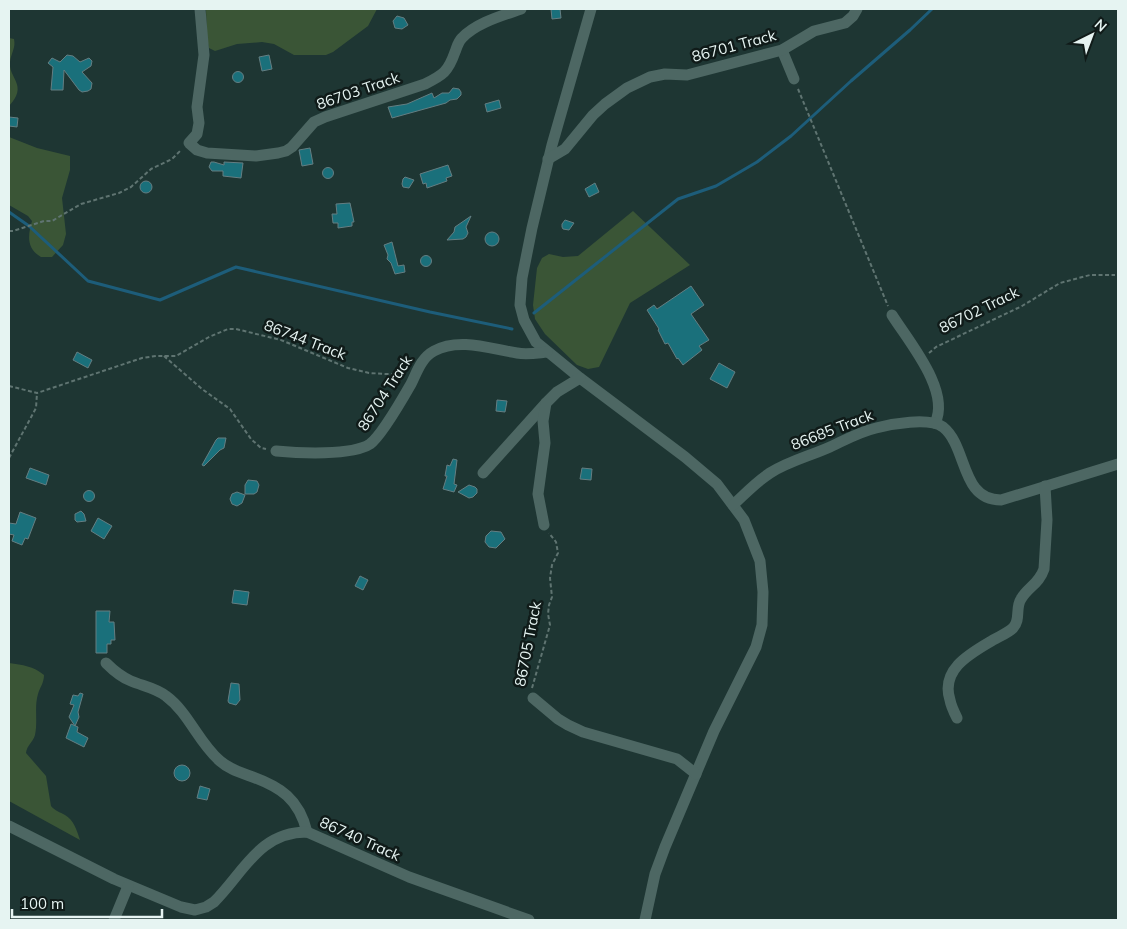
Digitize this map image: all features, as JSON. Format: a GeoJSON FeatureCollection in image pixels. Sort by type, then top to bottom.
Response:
{"type":"FeatureCollection","features":[{"type":"Feature","properties":{"kind":"street"},"geometry":{"type":"LineString","coordinates":[[188,143],[197,134],[199,123],[196,107],[204,55],[200,9]]}},
{"type":"Feature","properties":{"kind":"street","name":"86703 Track"},"geometry":{"type":"LineString","coordinates":[[188,143],[197,150],[207,153],[256,156],[286,151],[296,143],[314,122],[438,78],[449,69],[458,44],[465,36],[494,19],[520,9]]}},
{"type":"Feature","properties":{"kind":"street"},"geometry":{"type":"LineString","coordinates":[[591,9],[548,160],[523,270],[520,305],[524,320],[536,342],[547,352],[717,484],[744,520],[760,561],[763,592],[762,625],[756,647],[714,731],[665,847],[656,874],[645,920]]}},
{"type":"Feature","properties":{"kind":"street","name":"86701 Track"},"geometry":{"type":"LineString","coordinates":[[548,160],[565,150],[605,104],[628,88],[650,77],[665,74],[687,74],[782,50],[814,31],[845,23],[853,16],[857,9]]}},
{"type":"Feature","properties":{"kind":"street"},"geometry":{"type":"LineString","coordinates":[[782,50],[794,79]]}},
{"type":"Feature","properties":{"kind":"street"},"geometry":{"type":"LineString","coordinates":[[892,315],[917,351],[936,391],[939,399],[937,419],[954,442],[970,480],[986,497],[1002,500],[1118,464]]}},
{"type":"Feature","properties":{"kind":"street","name":"86704 Track"},"geometry":{"type":"LineString","coordinates":[[276,451],[350,451],[370,444],[381,433],[422,362],[436,350],[457,345],[468,345],[519,354],[547,352]]}},
{"type":"Feature","properties":{"kind":"street"},"geometry":{"type":"LineString","coordinates":[[483,473],[557,392],[580,378]]}},
{"type":"Feature","properties":{"kind":"street"},"geometry":{"type":"LineString","coordinates":[[544,525],[538,494],[545,442],[543,421],[546,403]]}},
{"type":"Feature","properties":{"kind":"street","name":"86685 Track"},"geometry":{"type":"LineString","coordinates":[[733,505],[758,481],[793,461],[876,428],[937,419]]}},
{"type":"Feature","properties":{"kind":"street"},"geometry":{"type":"LineString","coordinates":[[957,718],[949,698],[948,686],[951,674],[958,664],[973,652],[1013,628],[1018,621],[1017,608],[1021,598],[1039,581],[1042,575],[1044,569],[1046,520],[1045,486]]}},
{"type":"Feature","properties":{"kind":"street"},"geometry":{"type":"LineString","coordinates":[[106,663],[129,681],[166,695],[182,711],[207,748],[220,762],[230,769],[266,781],[291,798],[302,814],[307,832]]}},
{"type":"Feature","properties":{"kind":"street","name":"86705 Track"},"geometry":{"type":"LineString","coordinates":[[533,698],[558,719],[583,732],[677,759],[696,774]]}},
{"type":"Feature","properties":{"kind":"street","name":"86740 Track"},"geometry":{"type":"LineString","coordinates":[[9,826],[128,886],[181,907],[195,910],[206,907],[222,894],[260,849],[272,840],[294,832],[307,832],[410,877],[529,920]]}},
{"type":"Feature","properties":{"kind":"street"},"geometry":{"type":"LineString","coordinates":[[114,920],[128,886]]}},
{"type":"Feature","properties":{"kind":"path"},"geometry":{"type":"LineString","coordinates":[[794,79],[892,315]]}},
{"type":"Feature","properties":{"kind":"path"},"geometry":{"type":"LineString","coordinates":[[9,230],[13,231],[44,221],[52,221],[81,204],[119,193],[131,187],[152,169],[172,159],[188,143]]}},
{"type":"Feature","properties":{"kind":"path","name":"86702 Track"},"geometry":{"type":"LineString","coordinates":[[928,360],[928,354],[936,347],[1022,306],[1060,283],[1090,275],[1115,275]]}},
{"type":"Feature","properties":{"kind":"path","name":"86744 Track"},"geometry":{"type":"LineString","coordinates":[[37,393],[142,358],[176,356],[208,337],[228,329],[236,329],[281,340],[342,366],[359,371],[399,375],[408,372]]}},
{"type":"Feature","properties":{"kind":"path"},"geometry":{"type":"LineString","coordinates":[[164,356],[202,389],[230,409],[244,432],[261,448],[276,451]]}},
{"type":"Feature","properties":{"kind":"path"},"geometry":{"type":"LineString","coordinates":[[9,386],[37,393],[36,408],[9,458]]}},
{"type":"Feature","properties":{"kind":"path","name":"86705 Track"},"geometry":{"type":"LineString","coordinates":[[533,698],[532,684],[550,626],[548,605],[552,597],[550,578],[552,565],[558,552],[556,542],[544,525]]}},
{"type":"Feature","properties":{"kind":"green space"},"geometry":{"type":"Polygon","coordinates":[[[206,9],[377,9],[368,26],[333,52],[326,55],[294,55],[274,44],[262,42],[237,44],[215,51],[209,48],[206,9]]]}},
{"type":"Feature","properties":{"kind":"green space"},"geometry":{"type":"Polygon","coordinates":[[[9,38],[14,39],[10,68],[18,87],[15,99],[9,106],[9,38]]]}},
{"type":"Feature","properties":{"kind":"green space"},"geometry":{"type":"Polygon","coordinates":[[[9,137],[37,148],[70,156],[70,170],[62,198],[66,234],[63,245],[52,257],[41,257],[33,250],[29,241],[32,221],[28,216],[9,205],[9,137]]]}},
{"type":"Feature","properties":{"kind":"green space"},"geometry":{"type":"Polygon","coordinates":[[[633,211],[690,265],[630,303],[599,367],[588,369],[577,365],[545,334],[535,319],[533,305],[537,268],[542,258],[549,254],[563,257],[578,256],[633,211]]]}},
{"type":"Feature","properties":{"kind":"green space"},"geometry":{"type":"Polygon","coordinates":[[[9,663],[32,668],[44,675],[37,699],[35,735],[26,753],[46,776],[51,806],[71,820],[80,840],[9,801],[9,663]]]}},
{"type":"Feature","properties":{"kind":"building"},"geometry":{"type":"Polygon","coordinates":[[[551,9],[560,9],[561,18],[552,19],[551,9]]]}},
{"type":"Feature","properties":{"kind":"building"},"geometry":{"type":"Polygon","coordinates":[[[397,16],[404,18],[408,25],[402,29],[395,28],[393,21],[397,16]]]}},
{"type":"Feature","properties":{"kind":"building"},"geometry":{"type":"Polygon","coordinates":[[[67,55],[73,56],[80,62],[89,58],[92,61],[91,66],[82,72],[92,83],[91,89],[88,91],[82,92],[79,90],[64,70],[63,90],[51,90],[53,67],[48,63],[52,58],[60,62],[67,55]]]}},
{"type":"Feature","properties":{"kind":"building"},"geometry":{"type":"Polygon","coordinates":[[[269,55],[272,69],[262,71],[259,57],[269,55]]]}},
{"type":"Feature","properties":{"kind":"building"},"geometry":{"type":"Polygon","coordinates":[[[238,71],[244,77],[238,83],[232,77],[238,71]]]}},
{"type":"Feature","properties":{"kind":"building"},"geometry":{"type":"Polygon","coordinates":[[[453,88],[459,89],[461,92],[457,99],[392,118],[388,107],[407,104],[432,93],[434,98],[442,93],[449,93],[453,88]]]}},
{"type":"Feature","properties":{"kind":"building"},"geometry":{"type":"Polygon","coordinates":[[[499,100],[501,108],[487,112],[485,104],[499,100]]]}},
{"type":"Feature","properties":{"kind":"building"},"geometry":{"type":"Polygon","coordinates":[[[9,117],[18,118],[17,127],[9,126],[9,117]]]}},
{"type":"Feature","properties":{"kind":"building"},"geometry":{"type":"Polygon","coordinates":[[[310,148],[313,164],[302,166],[299,150],[310,148]]]}},
{"type":"Feature","properties":{"kind":"building"},"geometry":{"type":"Polygon","coordinates":[[[211,162],[224,165],[224,162],[243,163],[241,178],[223,176],[223,171],[212,171],[209,167],[211,162]]]}},
{"type":"Feature","properties":{"kind":"building"},"geometry":{"type":"Polygon","coordinates":[[[448,165],[452,176],[446,178],[447,181],[427,188],[426,183],[423,184],[420,174],[448,165]]]}},
{"type":"Feature","properties":{"kind":"building"},"geometry":{"type":"Polygon","coordinates":[[[328,167],[334,173],[328,179],[322,173],[328,167]]]}},
{"type":"Feature","properties":{"kind":"building"},"geometry":{"type":"Polygon","coordinates":[[[405,177],[414,180],[409,188],[403,187],[403,179],[405,177]]]}},
{"type":"Feature","properties":{"kind":"building"},"geometry":{"type":"Polygon","coordinates":[[[144,181],[148,181],[152,187],[148,193],[144,193],[140,189],[140,185],[144,181]]]}},
{"type":"Feature","properties":{"kind":"building"},"geometry":{"type":"Polygon","coordinates":[[[595,183],[599,192],[589,197],[585,189],[595,183]]]}},
{"type":"Feature","properties":{"kind":"building"},"geometry":{"type":"Polygon","coordinates":[[[350,203],[354,222],[352,222],[352,226],[338,228],[338,223],[333,223],[332,214],[337,214],[336,204],[350,203]]]}},
{"type":"Feature","properties":{"kind":"building"},"geometry":{"type":"Polygon","coordinates":[[[471,216],[466,227],[468,233],[466,237],[463,239],[447,240],[454,232],[455,227],[471,216]]]}},
{"type":"Feature","properties":{"kind":"building"},"geometry":{"type":"Polygon","coordinates":[[[565,220],[574,223],[569,230],[562,227],[565,220]]]}},
{"type":"Feature","properties":{"kind":"building"},"geometry":{"type":"Polygon","coordinates":[[[492,232],[497,234],[499,239],[497,244],[492,246],[487,244],[485,239],[487,234],[492,232]]]}},
{"type":"Feature","properties":{"kind":"building"},"geometry":{"type":"Polygon","coordinates":[[[392,242],[398,266],[404,265],[405,272],[395,274],[391,263],[387,259],[388,255],[384,245],[392,242]]]}},
{"type":"Feature","properties":{"kind":"building"},"geometry":{"type":"Polygon","coordinates":[[[426,255],[432,261],[426,267],[420,261],[426,255]]]}},
{"type":"Feature","properties":{"kind":"building"},"geometry":{"type":"Polygon","coordinates":[[[691,286],[704,305],[691,314],[709,340],[699,346],[702,350],[683,365],[677,359],[668,343],[665,344],[659,329],[647,310],[654,305],[657,309],[691,286]]]}},
{"type":"Feature","properties":{"kind":"building"},"geometry":{"type":"Polygon","coordinates":[[[77,352],[92,360],[88,368],[73,360],[77,352]]]}},
{"type":"Feature","properties":{"kind":"building"},"geometry":{"type":"Polygon","coordinates":[[[719,363],[735,372],[727,388],[710,379],[719,363]]]}},
{"type":"Feature","properties":{"kind":"building"},"geometry":{"type":"Polygon","coordinates":[[[497,400],[507,401],[505,412],[496,411],[497,400]]]}},
{"type":"Feature","properties":{"kind":"building"},"geometry":{"type":"Polygon","coordinates":[[[218,438],[226,438],[224,448],[204,466],[202,465],[216,440],[218,438]]]}},
{"type":"Feature","properties":{"kind":"building"},"geometry":{"type":"Polygon","coordinates":[[[453,459],[457,460],[454,484],[457,485],[454,492],[443,489],[447,476],[445,476],[447,465],[450,466],[453,459]]]}},
{"type":"Feature","properties":{"kind":"building"},"geometry":{"type":"Polygon","coordinates":[[[30,468],[49,475],[46,485],[26,478],[30,468]]]}},
{"type":"Feature","properties":{"kind":"building"},"geometry":{"type":"Polygon","coordinates":[[[582,468],[592,469],[591,480],[580,479],[582,468]]]}},
{"type":"Feature","properties":{"kind":"building"},"geometry":{"type":"Polygon","coordinates":[[[248,480],[257,481],[259,485],[257,492],[254,494],[245,494],[245,485],[248,480]]]}},
{"type":"Feature","properties":{"kind":"building"},"geometry":{"type":"Polygon","coordinates":[[[469,485],[477,489],[477,493],[473,497],[469,498],[458,492],[469,485]]]}},
{"type":"Feature","properties":{"kind":"building"},"geometry":{"type":"Polygon","coordinates":[[[87,491],[91,491],[94,496],[93,500],[87,501],[84,498],[84,494],[87,491]]]}},
{"type":"Feature","properties":{"kind":"building"},"geometry":{"type":"Polygon","coordinates":[[[237,492],[245,495],[242,503],[237,506],[232,504],[230,499],[232,494],[237,492]]]}},
{"type":"Feature","properties":{"kind":"building"},"geometry":{"type":"Polygon","coordinates":[[[81,511],[86,521],[77,522],[75,514],[81,511]]]}},
{"type":"Feature","properties":{"kind":"building"},"geometry":{"type":"Polygon","coordinates":[[[20,512],[36,518],[28,539],[25,538],[22,545],[12,541],[14,535],[9,534],[9,523],[16,524],[20,512]]]}},
{"type":"Feature","properties":{"kind":"building"},"geometry":{"type":"Polygon","coordinates":[[[98,518],[112,526],[104,539],[91,531],[98,518]]]}},
{"type":"Feature","properties":{"kind":"building"},"geometry":{"type":"Polygon","coordinates":[[[491,531],[501,532],[505,539],[496,548],[489,547],[485,542],[486,536],[491,531]]]}},
{"type":"Feature","properties":{"kind":"building"},"geometry":{"type":"Polygon","coordinates":[[[360,576],[368,580],[363,590],[355,586],[360,576]]]}},
{"type":"Feature","properties":{"kind":"building"},"geometry":{"type":"Polygon","coordinates":[[[234,590],[249,592],[247,605],[232,603],[234,590]]]}},
{"type":"Feature","properties":{"kind":"building"},"geometry":{"type":"Polygon","coordinates":[[[96,611],[110,611],[109,622],[114,622],[115,640],[111,640],[111,644],[107,644],[107,653],[96,653],[96,611]]]}},
{"type":"Feature","properties":{"kind":"building"},"geometry":{"type":"Polygon","coordinates":[[[231,683],[239,684],[240,700],[236,705],[228,701],[231,683]]]}},
{"type":"Feature","properties":{"kind":"building"},"geometry":{"type":"Polygon","coordinates":[[[80,693],[83,694],[78,712],[79,717],[75,726],[69,717],[74,705],[70,704],[73,695],[78,696],[80,693]]]}},
{"type":"Feature","properties":{"kind":"building"},"geometry":{"type":"Polygon","coordinates":[[[71,724],[78,727],[77,732],[88,738],[84,747],[66,738],[71,724]]]}},
{"type":"Feature","properties":{"kind":"building"},"geometry":{"type":"Polygon","coordinates":[[[182,765],[190,773],[182,781],[174,773],[182,765]]]}},
{"type":"Feature","properties":{"kind":"building"},"geometry":{"type":"Polygon","coordinates":[[[200,786],[210,789],[207,800],[197,798],[200,786]]]}},
{"type":"Feature","properties":{"kind":"waterway"},"geometry":{"type":"LineString","coordinates":[[534,313],[678,199],[716,186],[757,162],[791,136],[932,9]]}},
{"type":"Feature","properties":{"kind":"waterway"},"geometry":{"type":"LineString","coordinates":[[9,212],[29,226],[88,281],[160,300],[236,267],[512,329]]}}]}
